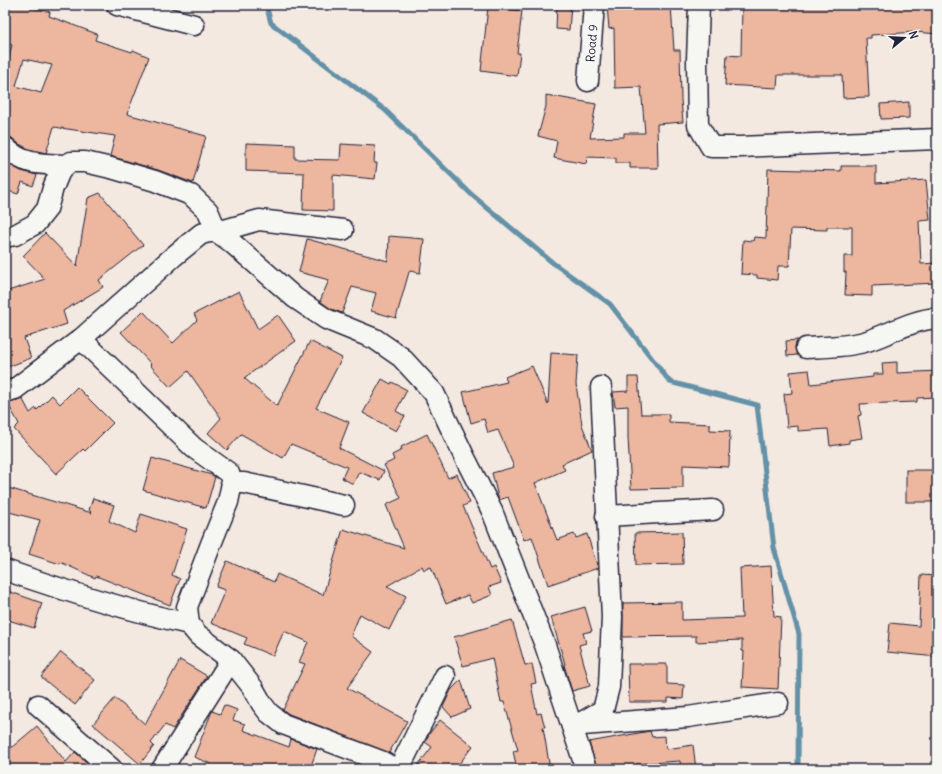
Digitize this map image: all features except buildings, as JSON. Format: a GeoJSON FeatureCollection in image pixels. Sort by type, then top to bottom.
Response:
{"type":"FeatureCollection","features":[{"type":"Feature","properties":{"kind":"street"},"geometry":{"type":"LineString","coordinates":[[117,5],[194,25]]}},
{"type":"Feature","properties":{"kind":"street","name":"Road 9"},"geometry":{"type":"LineString","coordinates":[[588,81],[594,5]]}},
{"type":"Feature","properties":{"kind":"street"},"geometry":{"type":"LineString","coordinates":[[699,5],[697,60],[698,125],[711,146],[740,147],[937,139]]}},
{"type":"Feature","properties":{"kind":"street"},"geometry":{"type":"LineString","coordinates":[[5,147],[13,156],[34,164],[66,165]]}},
{"type":"Feature","properties":{"kind":"street"},"geometry":{"type":"LineString","coordinates":[[5,237],[15,235],[35,224],[47,209],[60,171],[71,162],[85,162],[155,181],[191,195],[208,211],[217,232],[231,242],[295,298],[326,319],[375,339],[401,357],[434,393],[492,511],[545,645],[586,769]]}},
{"type":"Feature","properties":{"kind":"street"},"geometry":{"type":"LineString","coordinates":[[5,392],[15,389],[81,339],[174,256],[201,234],[217,232],[260,220],[343,230]]}},
{"type":"Feature","properties":{"kind":"street"},"geometry":{"type":"LineString","coordinates":[[806,348],[849,346],[864,342],[922,320],[937,318]]}},
{"type":"Feature","properties":{"kind":"street"},"geometry":{"type":"LineString","coordinates":[[81,339],[194,448],[229,473],[232,483],[228,502],[187,607],[189,624]]}},
{"type":"Feature","properties":{"kind":"street"},"geometry":{"type":"LineString","coordinates":[[572,726],[603,710],[609,687],[612,618],[601,387]]}},
{"type":"Feature","properties":{"kind":"street"},"geometry":{"type":"LineString","coordinates":[[232,483],[244,483],[344,505]]}},
{"type":"Feature","properties":{"kind":"street"},"geometry":{"type":"LineString","coordinates":[[606,516],[713,510]]}},
{"type":"Feature","properties":{"kind":"street"},"geometry":{"type":"LineString","coordinates":[[5,570],[42,583],[189,624],[198,634],[231,660],[253,688],[269,713],[283,724],[382,761],[395,769]]}},
{"type":"Feature","properties":{"kind":"street"},"geometry":{"type":"LineString","coordinates":[[162,769],[231,660]]}},
{"type":"Feature","properties":{"kind":"street"},"geometry":{"type":"LineString","coordinates":[[399,769],[445,676]]}},
{"type":"Feature","properties":{"kind":"street"},"geometry":{"type":"LineString","coordinates":[[572,726],[688,716],[778,703]]}},
{"type":"Feature","properties":{"kind":"street"},"geometry":{"type":"LineString","coordinates":[[38,705],[112,769]]}},
{"type":"Feature","properties":{"kind":"waterway"},"geometry":{"type":"LineString","coordinates":[[266,5],[271,23],[385,110],[472,195],[553,263],[610,304],[670,382],[757,405],[774,548],[799,634],[798,769]]}}]}
